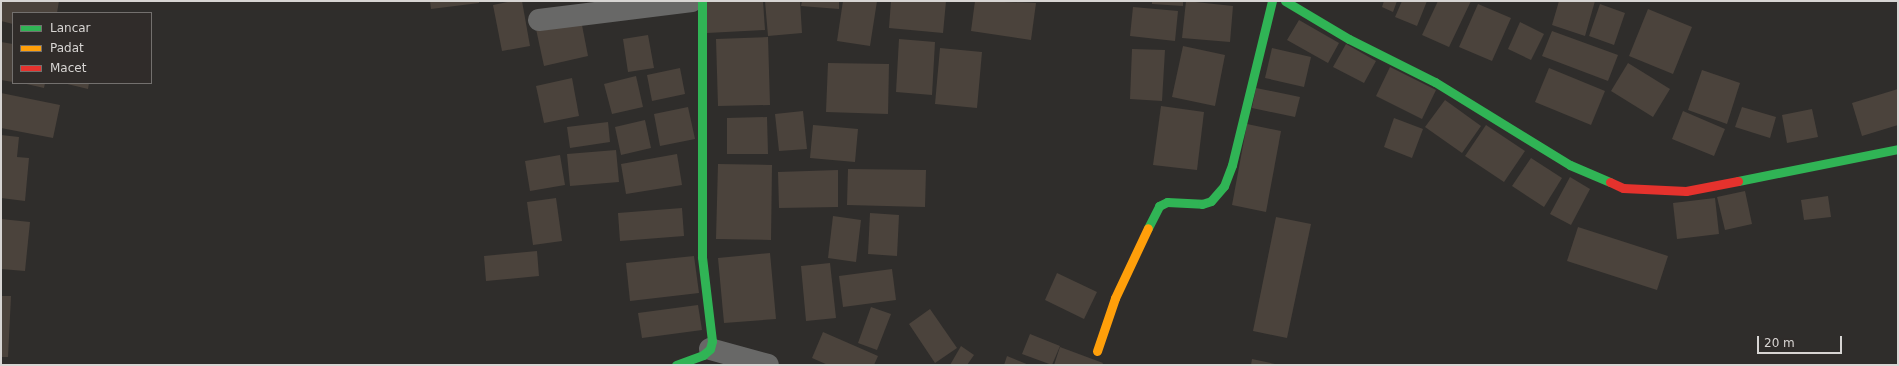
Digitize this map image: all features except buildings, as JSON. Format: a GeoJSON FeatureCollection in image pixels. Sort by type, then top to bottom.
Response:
{"type":"FeatureCollection","features":[{"type":"Feature","properties":{"kind":"street"},"geometry":{"type":"LineString","coordinates":[[539,20],[692,1]]}},
{"type":"Feature","properties":{"kind":"street"},"geometry":{"type":"LineString","coordinates":[[702,1],[702,257],[711,332],[710,350]]}},
{"type":"Feature","properties":{"kind":"street"},"geometry":{"type":"LineString","coordinates":[[1097,351],[1116,298],[1159,206],[1167,202],[1202,204],[1211,201],[1224,186],[1232,164],[1272,1]]}},
{"type":"Feature","properties":{"kind":"street"},"geometry":{"type":"LineString","coordinates":[[1285,1],[1349,39],[1435,82],[1570,166],[1623,188],[1686,191],[1898,149]]}},
{"type":"Feature","properties":{"kind":"street"},"geometry":{"type":"LineString","coordinates":[[676,365],[703,355],[710,350]]}},
{"type":"Feature","properties":{"kind":"street"},"geometry":{"type":"LineString","coordinates":[[710,350],[768,365]]}},
{"type":"Feature","properties":{"kind":"traffic: fast"},"geometry":{"type":"LineString","coordinates":[[676,365],[703,355],[710,349],[712,341],[702,257],[702,1]]}},
{"type":"Feature","properties":{"kind":"traffic: fast"},"geometry":{"type":"LineString","coordinates":[[1148,228],[1159,206],[1167,202],[1202,204],[1211,201],[1224,186],[1232,165],[1272,1]]}},
{"type":"Feature","properties":{"kind":"traffic: fast"},"geometry":{"type":"LineString","coordinates":[[1285,1],[1349,39],[1435,82],[1570,165],[1610,182]]}},
{"type":"Feature","properties":{"kind":"traffic: fast"},"geometry":{"type":"LineString","coordinates":[[1738,181],[1898,149]]}},
{"type":"Feature","properties":{"kind":"traffic: slow"},"geometry":{"type":"LineString","coordinates":[[1097,351],[1115,298],[1148,228]]}},
{"type":"Feature","properties":{"kind":"traffic: jam"},"geometry":{"type":"LineString","coordinates":[[1610,182],[1623,188],[1686,191],[1738,181]]}}]}
